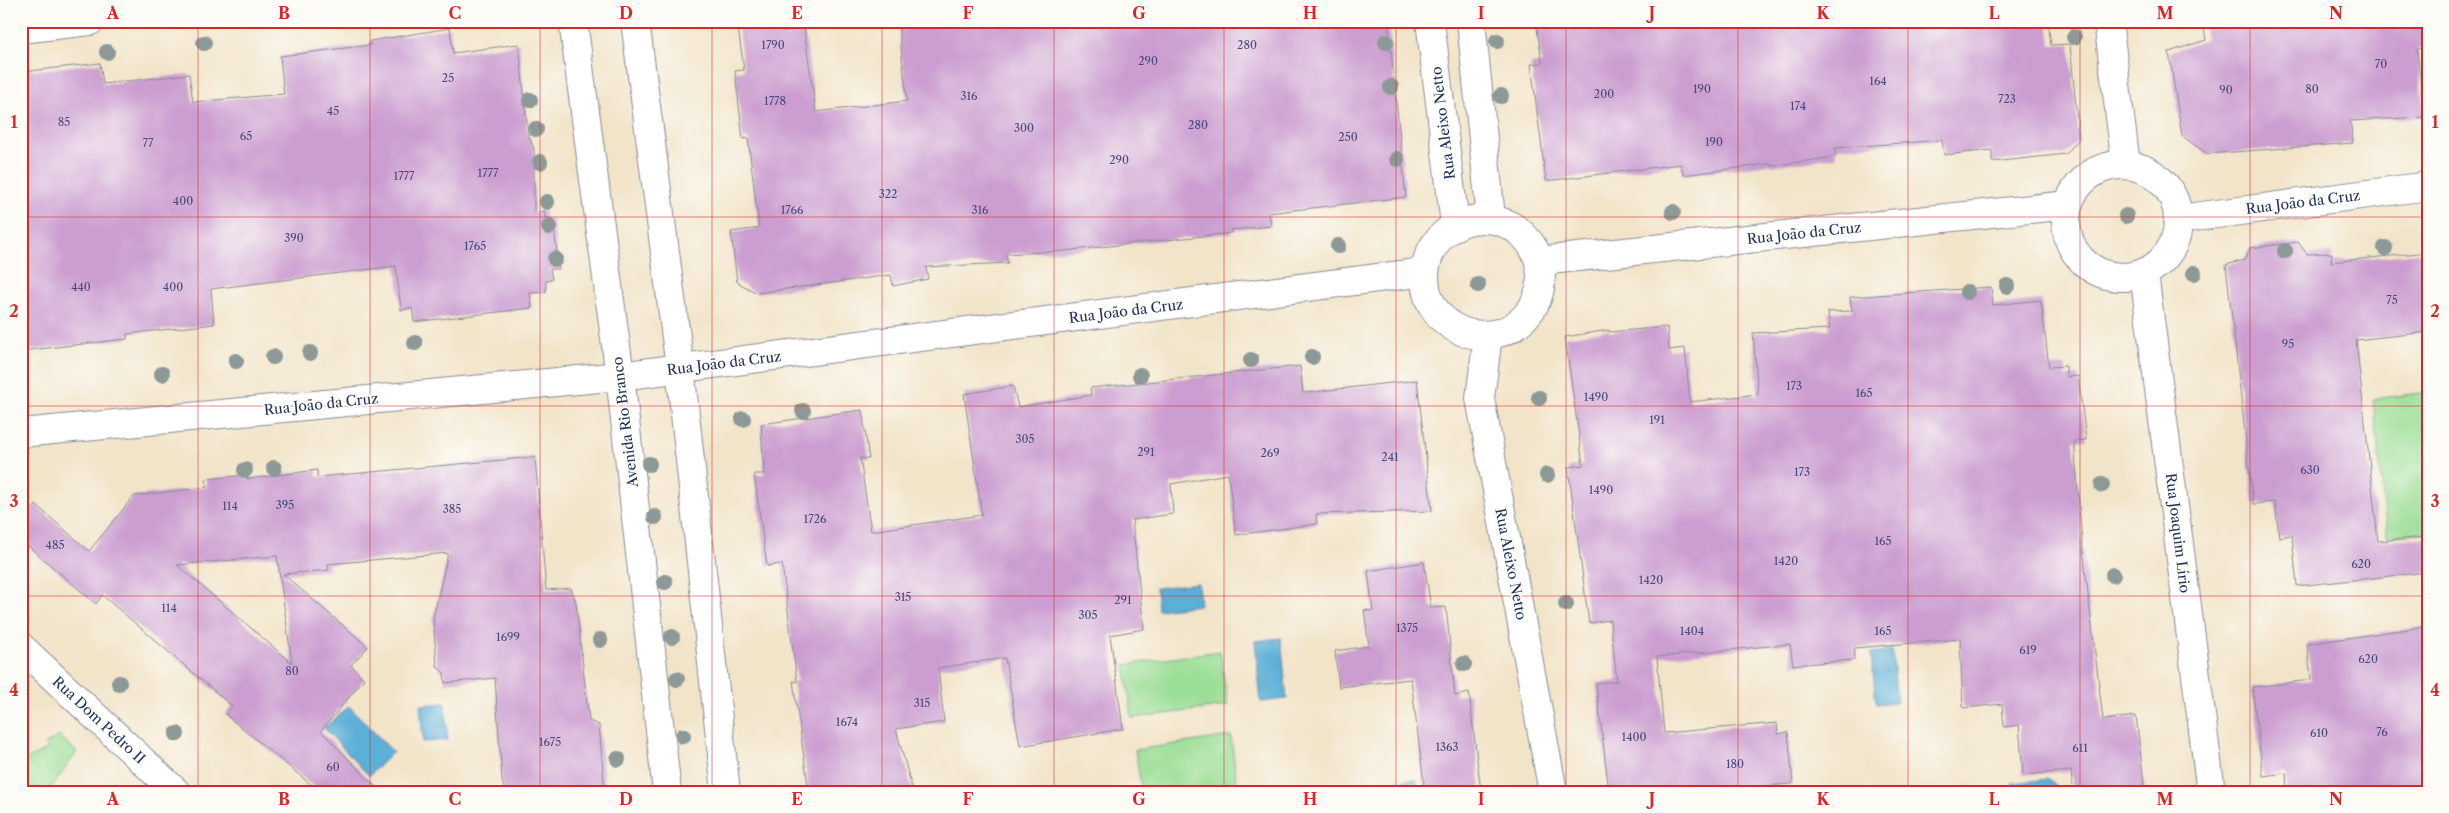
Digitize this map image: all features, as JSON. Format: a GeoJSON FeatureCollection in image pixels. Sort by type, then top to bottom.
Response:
{"type":"FeatureCollection","features":[{"type":"Feature","properties":{"kind":"street"},"geometry":{"type":"LineString","coordinates":[[21,29],[90,21]]}},
{"type":"Feature","properties":{"kind":"street","name":"Avenida Rio Branco"},"geometry":{"type":"LineString","coordinates":[[560,21],[577,54]]}},
{"type":"Feature","properties":{"kind":"street","name":"Avenida Rio Branco"},"geometry":{"type":"LineString","coordinates":[[573,21],[620,376],[667,792]]}},
{"type":"Feature","properties":{"kind":"street"},"geometry":{"type":"LineString","coordinates":[[635,21],[680,368],[726,792]]}},
{"type":"Feature","properties":{"kind":"street"},"geometry":{"type":"LineString","coordinates":[[642,75],[655,21]]}},
{"type":"Feature","properties":{"kind":"street","name":"Rua Aleixo Netto"},"geometry":{"type":"LineString","coordinates":[[1430,21],[1455,225]]}},
{"type":"Feature","properties":{"kind":"street"},"geometry":{"type":"LineString","coordinates":[[1471,21],[1491,218]]}},
{"type":"Feature","properties":{"kind":"street"},"geometry":{"type":"LineString","coordinates":[[2108,21],[2126,165]]}},
{"type":"Feature","properties":{"kind":"street"},"geometry":{"type":"LineString","coordinates":[[2126,165],[2146,170],[2163,182],[2174,199],[2179,219],[2177,236],[2170,251],[2159,264],[2144,273],[2113,278],[2084,264],[2067,237],[2068,205],[2081,183],[2101,169],[2126,165]]}},
{"type":"Feature","properties":{"kind":"street","name":"Rua João da Cruz"},"geometry":{"type":"LineString","coordinates":[[2179,219],[2428,186]]}},
{"type":"Feature","properties":{"kind":"street","name":"Rua João da Cruz"},"geometry":{"type":"LineString","coordinates":[[1540,262],[2068,205]]}},
{"type":"Feature","properties":{"kind":"street"},"geometry":{"type":"LineString","coordinates":[[1491,218],[1513,225],[1530,241],[1540,262],[1542,282],[1537,301],[1525,318],[1508,330],[1488,336],[1463,332],[1441,319],[1427,297],[1424,272],[1434,244],[1455,225],[1472,219],[1491,218]]}},
{"type":"Feature","properties":{"kind":"street","name":"Rua João da Cruz"},"geometry":{"type":"LineString","coordinates":[[21,433],[620,376],[1424,272]]}},
{"type":"Feature","properties":{"kind":"street","name":"Rua Joaquim Lírio"},"geometry":{"type":"LineString","coordinates":[[2144,273],[2211,792]]}},
{"type":"Feature","properties":{"kind":"street","name":"Rua Aleixo Netto"},"geometry":{"type":"LineString","coordinates":[[1488,336],[1480,398],[1553,792]]}},
{"type":"Feature","properties":{"kind":"street","name":"Rua Dom Pedro II"},"geometry":{"type":"LineString","coordinates":[[21,648],[176,792]]}},
{"type":"Feature","properties":{"kind":"green space"},"geometry":{"type":"Polygon","coordinates":[[[2428,392],[2428,532],[2387,536],[2373,399],[2428,392]]]}},
{"type":"Feature","properties":{"kind":"green space"},"geometry":{"type":"Polygon","coordinates":[[[1220,651],[1228,706],[1132,718],[1125,665],[1220,651]]]}},
{"type":"Feature","properties":{"kind":"green space"},"geometry":{"type":"Polygon","coordinates":[[[59,736],[77,752],[48,792],[25,792],[21,789],[21,771],[30,765],[26,760],[48,749],[44,745],[59,736]]]}},
{"type":"Feature","properties":{"kind":"green space"},"geometry":{"type":"Polygon","coordinates":[[[1231,736],[1237,786],[1195,792],[1142,792],[1135,750],[1231,736]]]}},
{"type":"Feature","properties":{"kind":"water"},"geometry":{"type":"Polygon","coordinates":[[[1198,583],[1200,605],[1158,610],[1156,588],[1198,583]]]}},
{"type":"Feature","properties":{"kind":"water"},"geometry":{"type":"Polygon","coordinates":[[[1281,638],[1287,699],[1261,702],[1255,641],[1281,638]]]}},
{"type":"Feature","properties":{"kind":"water"},"geometry":{"type":"Polygon","coordinates":[[[1892,650],[1897,702],[1876,704],[1871,653],[1892,650]]]}},
{"type":"Feature","properties":{"kind":"water"},"geometry":{"type":"Polygon","coordinates":[[[445,703],[448,740],[423,742],[420,705],[445,703]]]}},
{"type":"Feature","properties":{"kind":"water"},"geometry":{"type":"Polygon","coordinates":[[[349,706],[393,752],[369,776],[324,728],[349,706]]]}},
{"type":"Feature","properties":{"kind":"water"},"geometry":{"type":"Polygon","coordinates":[[[1416,779],[1417,792],[1384,792],[1383,783],[1416,779]]]}},
{"type":"Feature","properties":{"kind":"water"},"geometry":{"type":"Polygon","coordinates":[[[2047,779],[2055,784],[2058,792],[2015,792],[2011,783],[2047,779]]]}},
{"type":"Feature","properties":{"kind":"building"},"geometry":{"type":"Polygon","coordinates":[[[737,21],[780,21],[782,31],[804,28],[816,112],[907,101],[898,21],[1388,21],[1406,197],[1269,213],[1271,226],[1231,230],[1231,233],[1063,251],[1006,254],[1008,263],[926,267],[928,279],[893,286],[891,275],[757,293],[737,282],[731,232],[759,228],[748,138],[743,139],[735,71],[744,70],[737,21]]]}},
{"type":"Feature","properties":{"kind":"building"},"geometry":{"type":"Polygon","coordinates":[[[1536,21],[2048,21],[2051,45],[2070,44],[2079,139],[2066,154],[1992,162],[1992,150],[1944,155],[1942,140],[1835,148],[1836,157],[1771,166],[1770,164],[1683,175],[1681,164],[1546,181],[1531,64],[1542,63],[1536,21]]]}},
{"type":"Feature","properties":{"kind":"building"},"geometry":{"type":"Polygon","coordinates":[[[2203,21],[2428,21],[2428,48],[2417,49],[2424,117],[2350,121],[2353,143],[2207,154],[2182,136],[2169,52],[2206,40],[2203,21]]]}},
{"type":"Feature","properties":{"kind":"building"},"geometry":{"type":"Polygon","coordinates":[[[450,28],[453,53],[519,44],[528,134],[534,149],[534,213],[545,211],[545,218],[553,219],[559,269],[550,269],[552,279],[546,281],[546,292],[530,293],[532,308],[414,322],[412,308],[401,310],[396,266],[211,289],[214,324],[127,334],[127,339],[21,351],[21,72],[100,63],[103,84],[189,74],[193,102],[284,94],[280,56],[370,45],[370,41],[450,28]]]}},
{"type":"Feature","properties":{"kind":"building"},"geometry":{"type":"Polygon","coordinates":[[[2298,242],[2307,254],[2332,253],[2331,262],[2428,252],[2428,332],[2356,340],[2378,541],[2428,537],[2428,572],[2297,586],[2292,535],[2279,537],[2275,502],[2253,504],[2226,265],[2244,260],[2250,248],[2298,242]]]}},
{"type":"Feature","properties":{"kind":"building"},"geometry":{"type":"Polygon","coordinates":[[[1991,287],[1993,305],[2041,300],[2049,367],[2066,366],[2066,377],[2078,376],[2086,440],[2074,441],[2082,542],[2103,720],[2136,716],[2145,792],[2073,792],[2071,771],[2023,775],[2019,725],[2004,727],[2002,704],[1963,708],[1960,639],[1854,648],[1854,660],[1793,665],[1790,644],[1657,657],[1664,733],[1777,723],[1778,734],[1788,732],[1793,784],[1762,786],[1763,792],[1609,792],[1596,683],[1617,681],[1610,620],[1589,623],[1568,467],[1583,465],[1565,337],[1609,330],[1609,332],[1667,327],[1669,350],[1685,348],[1690,402],[1758,394],[1753,333],[1830,329],[1828,312],[1852,311],[1850,297],[1991,287]]]}},
{"type":"Feature","properties":{"kind":"building"},"geometry":{"type":"Polygon","coordinates":[[[1300,366],[1303,393],[1417,380],[1432,511],[1316,514],[1317,524],[1236,535],[1228,474],[1171,484],[1173,514],[1132,520],[1144,629],[1110,635],[1123,729],[1020,746],[1005,658],[938,668],[944,722],[896,729],[913,792],[809,792],[793,681],[797,682],[782,564],[767,566],[754,474],[764,474],[761,424],[862,410],[869,459],[860,458],[871,531],[982,515],[964,394],[1013,386],[1018,407],[1091,395],[1090,388],[1300,366]]]}},
{"type":"Feature","properties":{"kind":"building"},"geometry":{"type":"Polygon","coordinates":[[[535,457],[546,590],[571,588],[576,603],[589,721],[599,725],[605,792],[505,792],[502,780],[495,678],[445,683],[444,673],[437,666],[433,619],[448,553],[328,564],[329,570],[283,574],[368,647],[351,665],[364,679],[321,731],[381,792],[320,792],[225,714],[232,706],[102,595],[96,604],[21,540],[21,523],[36,505],[89,551],[134,496],[207,487],[206,479],[246,475],[247,479],[317,470],[317,477],[535,457]],[[277,556],[177,565],[292,663],[277,556]]]}},
{"type":"Feature","properties":{"kind":"building"},"geometry":{"type":"Polygon","coordinates":[[[1424,562],[1431,608],[1446,607],[1455,696],[1469,693],[1481,792],[1425,792],[1411,679],[1339,687],[1335,651],[1369,646],[1364,610],[1373,611],[1368,571],[1424,562]]]}},
{"type":"Feature","properties":{"kind":"building"},"geometry":{"type":"Polygon","coordinates":[[[2428,626],[2428,792],[2287,792],[2286,773],[2263,776],[2252,687],[2311,680],[2307,644],[2428,626]]]}}]}
